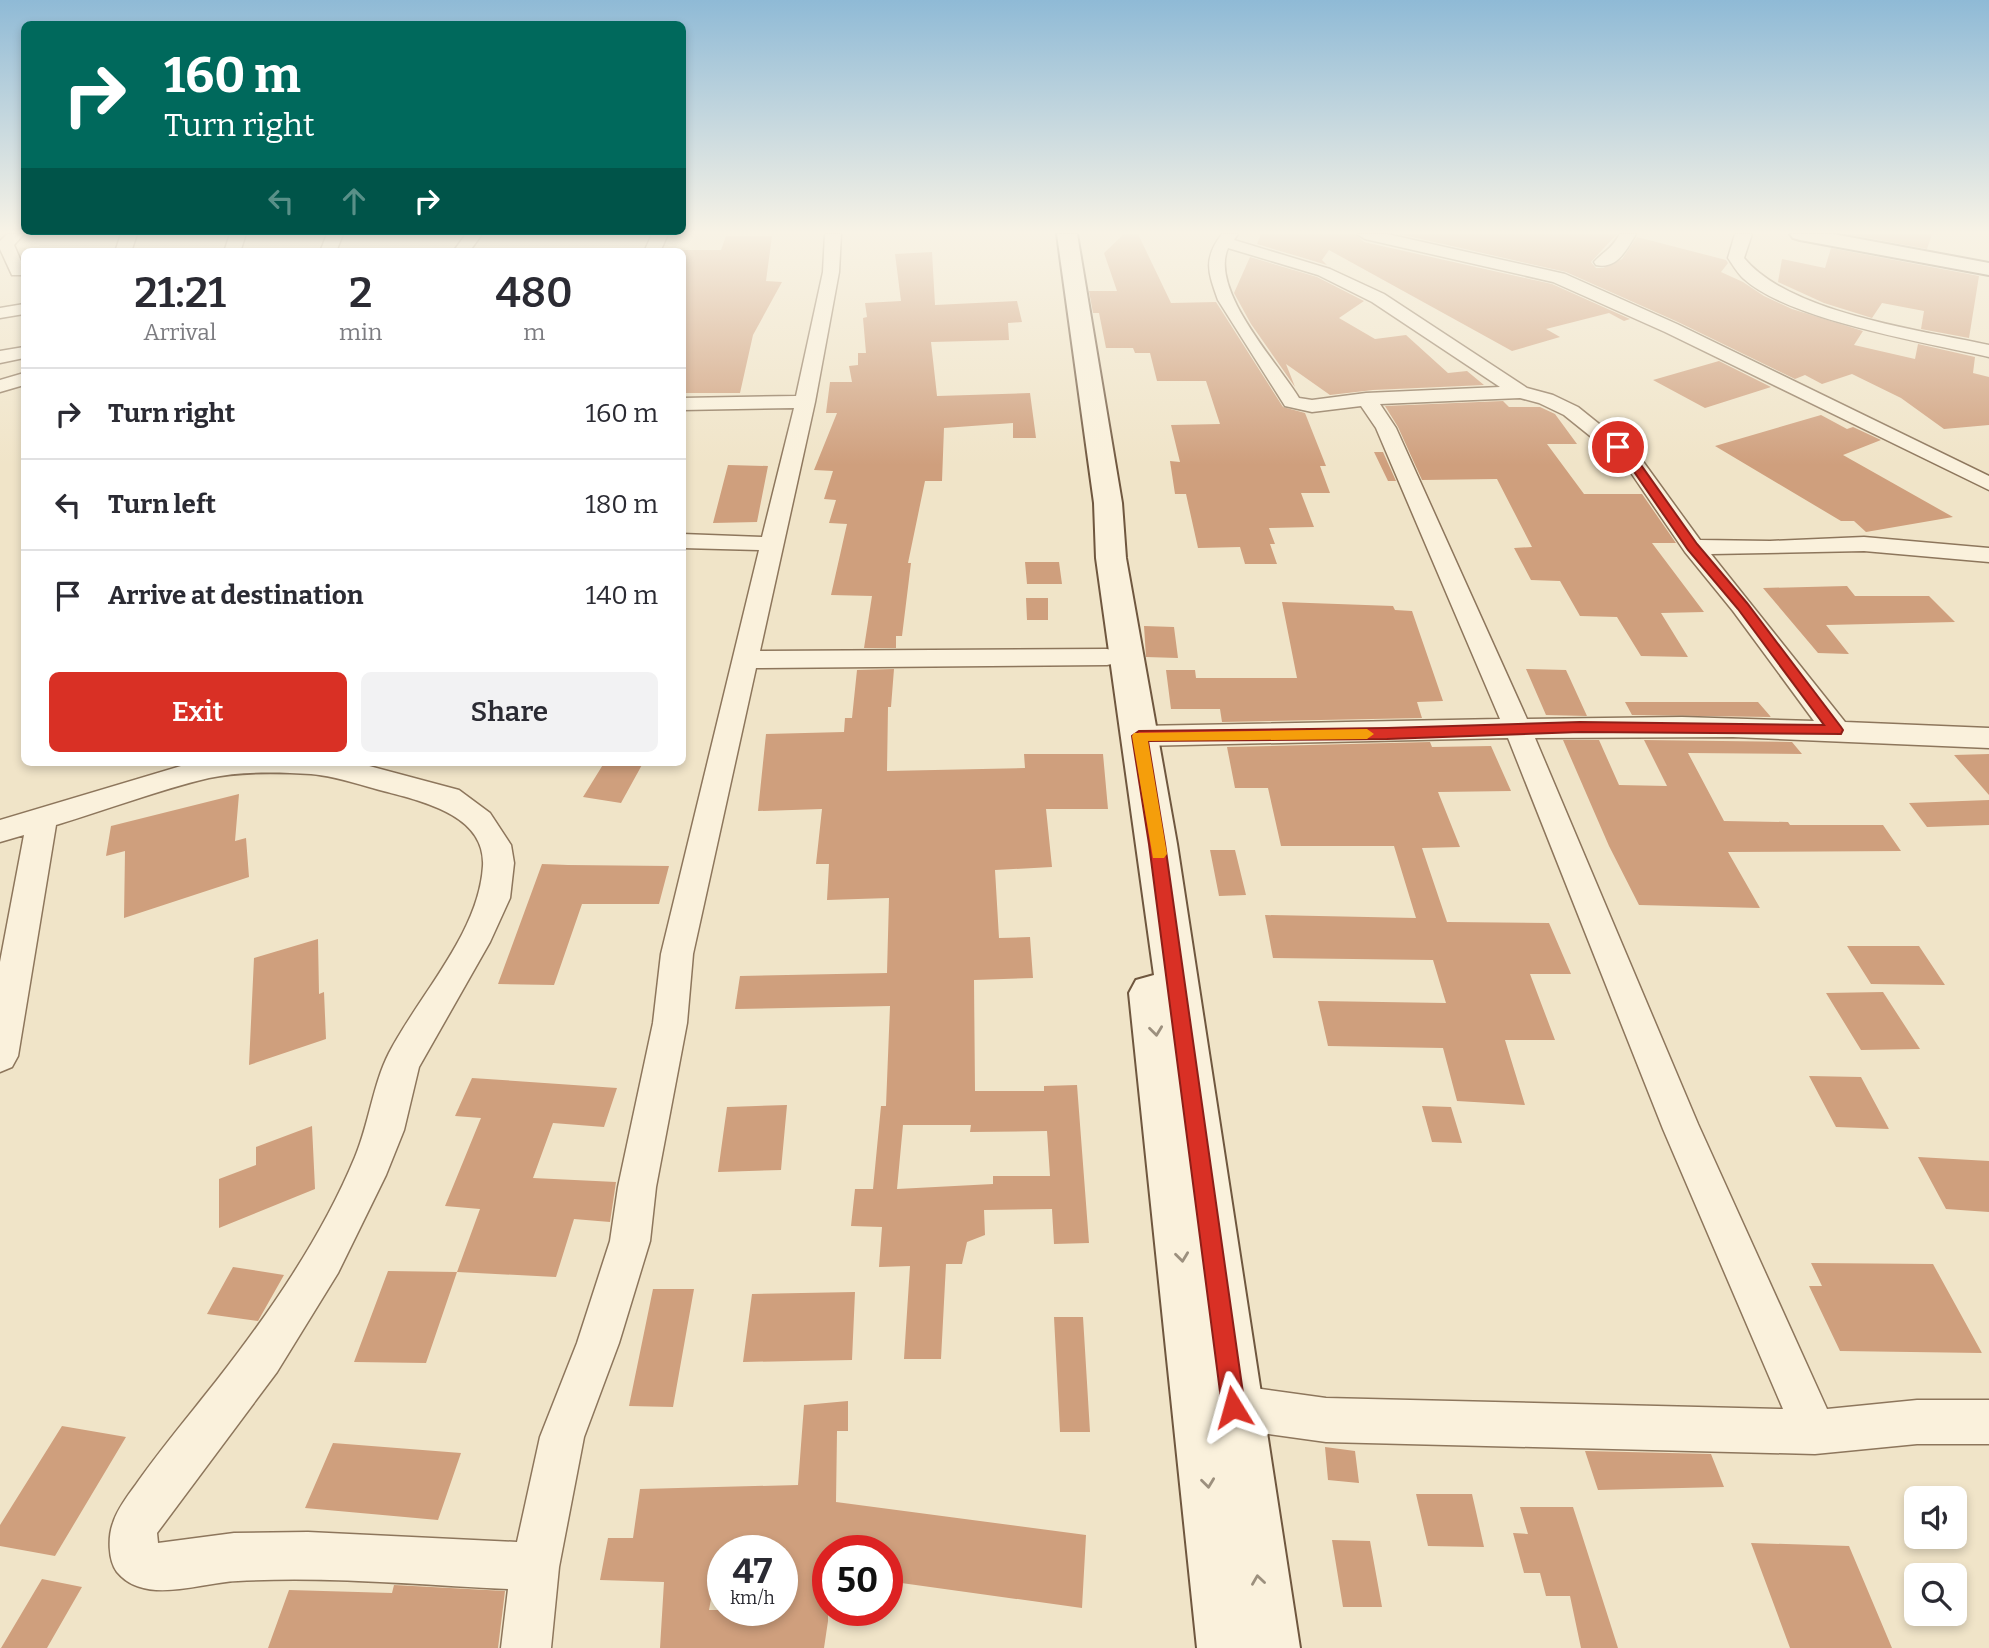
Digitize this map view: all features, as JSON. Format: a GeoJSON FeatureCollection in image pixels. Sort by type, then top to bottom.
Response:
{"type":"FeatureCollection","features":[{"type":"Feature","properties":{"kind":"main road"},"geometry":{"type":"LineString","coordinates":[[1070,311],[1107,657],[1134,844],[1229,1648]]}},
{"type":"Feature","properties":{"kind":"main road"},"geometry":{"type":"LineString","coordinates":[[1074,311],[1108,503],[1111,558],[1157,844],[1268,1648]]}},
{"type":"Feature","properties":{"kind":"street"},"geometry":{"type":"LineString","coordinates":[[526,1648],[535,1567],[562,1437],[598,1343],[630,1241],[637,1187],[670,1023],[677,954],[805,402],[823,311]]}},
{"type":"Feature","properties":{"kind":"street"},"geometry":{"type":"LineString","coordinates":[[1231,311],[1277,374],[1293,402],[1312,406],[1366,398],[1520,392],[1546,399],[1572,411],[1632,460],[1693,547],[1742,606],[1836,730]]}},
{"type":"Feature","properties":{"kind":"street"},"geometry":{"type":"LineString","coordinates":[[1397,311],[1520,392]]}},
{"type":"Feature","properties":{"kind":"street"},"geometry":{"type":"LineString","coordinates":[[1633,311],[1989,484]]}},
{"type":"Feature","properties":{"kind":"street"},"geometry":{"type":"LineString","coordinates":[[1831,311],[1897,330],[1989,351]]}},
{"type":"Feature","properties":{"kind":"street"},"geometry":{"type":"LineString","coordinates":[[0,357],[21,354]]}},
{"type":"Feature","properties":{"kind":"street"},"geometry":{"type":"LineString","coordinates":[[0,386],[21,380]]}},
{"type":"Feature","properties":{"kind":"street"},"geometry":{"type":"LineString","coordinates":[[1366,398],[1386,428],[1400,457],[1462,606],[1518,730],[1682,1129],[1815,1432]]}},
{"type":"Feature","properties":{"kind":"street"},"geometry":{"type":"LineString","coordinates":[[686,404],[805,402]]}},
{"type":"Feature","properties":{"kind":"street"},"geometry":{"type":"LineString","coordinates":[[686,541],[772,544]]}},
{"type":"Feature","properties":{"kind":"street"},"geometry":{"type":"LineString","coordinates":[[1693,547],[1770,548],[1864,544],[1989,555]]}},
{"type":"Feature","properties":{"kind":"street"},"geometry":{"type":"LineString","coordinates":[[746,660],[1107,657]]}},
{"type":"Feature","properties":{"kind":"street"},"geometry":{"type":"LineString","coordinates":[[1139,736],[1580,727],[1836,730],[1989,738]]}},
{"type":"Feature","properties":{"kind":"street"},"geometry":{"type":"LineString","coordinates":[[0,831],[209,768],[229,766]]}},
{"type":"Feature","properties":{"kind":"street"},"geometry":{"type":"LineString","coordinates":[[325,766],[449,798],[480,821],[496,845],[499,863],[494,898],[479,933],[402,1063],[385,1129],[372,1164],[324,1259],[262,1357],[167,1478],[134,1527],[134,1555],[154,1568],[234,1557],[308,1556],[535,1567]]}},
{"type":"Feature","properties":{"kind":"street"},"geometry":{"type":"LineString","coordinates":[[0,1056],[43,818]]}},
{"type":"Feature","properties":{"kind":"street"},"geometry":{"type":"LineString","coordinates":[[1233,1407],[1326,1420],[1815,1432],[1917,1422],[1989,1422]]}},
{"type":"Feature","properties":{"kind":"building"},"geometry":{"type":"Polygon","coordinates":[[[686,311],[766,311],[753,335],[740,393],[686,393],[686,311]]]}},
{"type":"Feature","properties":{"kind":"building"},"geometry":{"type":"Polygon","coordinates":[[[866,311],[1019,311],[1022,322],[1008,323],[1009,340],[931,342],[937,396],[1030,393],[1036,438],[1013,438],[1013,423],[944,428],[942,481],[925,481],[908,563],[911,563],[902,636],[896,636],[896,648],[864,648],[872,596],[831,595],[847,524],[829,523],[836,500],[824,499],[833,471],[814,470],[837,413],[826,413],[830,382],[852,382],[849,366],[858,365],[858,353],[866,353],[863,318],[867,317],[866,311]]]}},
{"type":"Feature","properties":{"kind":"building"},"geometry":{"type":"Polygon","coordinates":[[[1093,311],[1222,311],[1283,407],[1305,413],[1326,466],[1320,466],[1330,493],[1301,493],[1314,527],[1269,528],[1275,544],[1270,544],[1277,564],[1245,564],[1240,547],[1198,548],[1186,494],[1175,494],[1170,461],[1180,462],[1171,425],[1220,424],[1206,381],[1157,381],[1150,353],[1135,353],[1133,348],[1106,348],[1099,313],[1093,311]]]}},
{"type":"Feature","properties":{"kind":"building"},"geometry":{"type":"Polygon","coordinates":[[[1244,311],[1349,311],[1339,318],[1375,339],[1406,335],[1448,373],[1467,371],[1484,385],[1373,390],[1330,395],[1286,364],[1295,387],[1244,311]]]}},
{"type":"Feature","properties":{"kind":"building"},"geometry":{"type":"Polygon","coordinates":[[[1439,311],[1612,311],[1630,319],[1624,321],[1609,313],[1546,329],[1560,337],[1512,351],[1439,311]]]}},
{"type":"Feature","properties":{"kind":"building"},"geometry":{"type":"Polygon","coordinates":[[[1653,311],[1798,311],[1863,331],[1854,345],[1915,359],[1918,344],[1975,357],[1973,373],[1989,377],[1989,425],[1944,429],[1901,398],[1852,374],[1822,384],[1805,375],[1795,379],[1653,311]]]}},
{"type":"Feature","properties":{"kind":"building"},"geometry":{"type":"Polygon","coordinates":[[[1849,311],[1877,311],[1872,318],[1849,311]]]}},
{"type":"Feature","properties":{"kind":"building"},"geometry":{"type":"Polygon","coordinates":[[[1924,311],[1973,311],[1969,338],[1921,329],[1924,311]]]}},
{"type":"Feature","properties":{"kind":"building"},"geometry":{"type":"Polygon","coordinates":[[[1719,361],[1771,387],[1705,408],[1653,380],[1719,361]]]}},
{"type":"Feature","properties":{"kind":"building"},"geometry":{"type":"Polygon","coordinates":[[[1503,401],[1509,407],[1540,407],[1555,414],[1577,444],[1547,444],[1584,494],[1642,494],[1676,543],[1652,543],[1704,612],[1661,613],[1688,657],[1641,656],[1617,617],[1580,616],[1560,581],[1531,580],[1514,548],[1532,547],[1497,479],[1422,480],[1398,427],[1385,406],[1503,401]]]}},
{"type":"Feature","properties":{"kind":"building"},"geometry":{"type":"Polygon","coordinates":[[[1821,415],[1847,429],[1853,427],[1881,440],[1843,455],[1953,517],[1866,532],[1854,521],[1841,521],[1715,446],[1821,415]]]}},
{"type":"Feature","properties":{"kind":"building"},"geometry":{"type":"Polygon","coordinates":[[[1374,452],[1383,452],[1396,481],[1388,481],[1374,452]]]}},
{"type":"Feature","properties":{"kind":"building"},"geometry":{"type":"Polygon","coordinates":[[[728,465],[768,466],[757,522],[713,523],[728,465]]]}},
{"type":"Feature","properties":{"kind":"building"},"geometry":{"type":"Polygon","coordinates":[[[1025,562],[1059,562],[1062,584],[1027,584],[1025,562]]]}},
{"type":"Feature","properties":{"kind":"building"},"geometry":{"type":"Polygon","coordinates":[[[1847,586],[1855,596],[1929,596],[1955,622],[1826,625],[1849,654],[1818,653],[1763,588],[1847,586]]]}},
{"type":"Feature","properties":{"kind":"building"},"geometry":{"type":"Polygon","coordinates":[[[1026,598],[1048,598],[1048,620],[1027,620],[1026,598]]]}},
{"type":"Feature","properties":{"kind":"building"},"geometry":{"type":"Polygon","coordinates":[[[1282,602],[1393,606],[1395,610],[1412,611],[1443,701],[1417,702],[1422,718],[1222,722],[1220,709],[1171,709],[1166,670],[1195,670],[1196,678],[1297,678],[1282,602]]]}},
{"type":"Feature","properties":{"kind":"building"},"geometry":{"type":"Polygon","coordinates":[[[1144,626],[1174,627],[1178,658],[1146,657],[1144,626]]]}},
{"type":"Feature","properties":{"kind":"building"},"geometry":{"type":"Polygon","coordinates":[[[894,669],[891,707],[888,707],[887,771],[1025,768],[1024,754],[1103,754],[1108,809],[1046,809],[1052,867],[995,870],[999,938],[1030,937],[1033,978],[974,980],[975,1091],[1044,1091],[1044,1086],[1077,1085],[1089,1243],[1054,1244],[1052,1209],[984,1210],[985,1235],[967,1242],[962,1264],[946,1264],[941,1359],[904,1359],[910,1266],[879,1267],[882,1227],[851,1226],[855,1189],[873,1189],[881,1106],[886,1106],[890,1006],[735,1009],[740,976],[887,973],[889,898],[827,900],[829,864],[816,864],[822,809],[758,811],[766,734],[844,732],[845,718],[852,718],[857,670],[894,669]],[[903,1125],[897,1189],[993,1184],[993,1176],[1050,1176],[1047,1131],[970,1132],[971,1125],[903,1125]]]}},
{"type":"Feature","properties":{"kind":"building"},"geometry":{"type":"Polygon","coordinates":[[[1526,669],[1566,670],[1587,716],[1546,715],[1526,669]]]}},
{"type":"Feature","properties":{"kind":"building"},"geometry":{"type":"Polygon","coordinates":[[[1625,702],[1758,702],[1771,717],[1632,715],[1625,702]]]}},
{"type":"Feature","properties":{"kind":"building"},"geometry":{"type":"Polygon","coordinates":[[[1563,740],[1599,740],[1619,785],[1667,786],[1644,740],[1792,742],[1802,754],[1688,753],[1724,821],[1788,822],[1790,825],[1883,825],[1901,851],[1728,852],[1760,908],[1639,905],[1609,846],[1563,740]]]}},
{"type":"Feature","properties":{"kind":"building"},"geometry":{"type":"Polygon","coordinates":[[[1430,742],[1432,747],[1491,746],[1511,791],[1438,792],[1460,847],[1422,848],[1447,922],[1549,923],[1571,974],[1530,974],[1555,1040],[1505,1040],[1525,1105],[1457,1101],[1443,1048],[1328,1046],[1318,1001],[1446,1003],[1433,960],[1273,958],[1265,915],[1416,918],[1394,846],[1281,846],[1268,788],[1235,788],[1227,747],[1430,742]]]}},
{"type":"Feature","properties":{"kind":"building"},"geometry":{"type":"Polygon","coordinates":[[[1989,754],[1989,795],[1954,755],[1989,754]]]}},
{"type":"Feature","properties":{"kind":"building"},"geometry":{"type":"Polygon","coordinates":[[[602,766],[641,766],[621,803],[583,797],[602,766]]]}},
{"type":"Feature","properties":{"kind":"building"},"geometry":{"type":"Polygon","coordinates":[[[239,794],[235,841],[246,838],[249,877],[124,918],[125,851],[106,856],[111,826],[239,794]]]}},
{"type":"Feature","properties":{"kind":"building"},"geometry":{"type":"Polygon","coordinates":[[[1989,800],[1989,825],[1927,827],[1909,803],[1989,800]]]}},
{"type":"Feature","properties":{"kind":"building"},"geometry":{"type":"Polygon","coordinates":[[[1210,850],[1235,850],[1246,895],[1219,896],[1210,850]]]}},
{"type":"Feature","properties":{"kind":"building"},"geometry":{"type":"Polygon","coordinates":[[[542,864],[669,866],[659,904],[582,904],[554,985],[498,984],[542,864]]]}},
{"type":"Feature","properties":{"kind":"building"},"geometry":{"type":"Polygon","coordinates":[[[318,939],[319,994],[324,992],[326,1039],[249,1065],[254,958],[318,939]]]}},
{"type":"Feature","properties":{"kind":"building"},"geometry":{"type":"Polygon","coordinates":[[[1847,946],[1919,946],[1945,985],[1871,984],[1847,946]]]}},
{"type":"Feature","properties":{"kind":"building"},"geometry":{"type":"Polygon","coordinates":[[[1883,992],[1920,1049],[1861,1050],[1826,993],[1883,992]]]}},
{"type":"Feature","properties":{"kind":"building"},"geometry":{"type":"Polygon","coordinates":[[[1809,1076],[1861,1077],[1889,1129],[1836,1127],[1809,1076]]]}},
{"type":"Feature","properties":{"kind":"building"},"geometry":{"type":"Polygon","coordinates":[[[472,1078],[617,1088],[604,1127],[553,1123],[533,1178],[616,1182],[610,1222],[574,1219],[556,1277],[457,1272],[480,1209],[445,1206],[481,1118],[455,1116],[472,1078]]]}},
{"type":"Feature","properties":{"kind":"building"},"geometry":{"type":"Polygon","coordinates":[[[787,1105],[781,1170],[718,1172],[727,1107],[787,1105]]]}},
{"type":"Feature","properties":{"kind":"building"},"geometry":{"type":"Polygon","coordinates":[[[1422,1106],[1451,1107],[1462,1143],[1432,1142],[1422,1106]]]}},
{"type":"Feature","properties":{"kind":"building"},"geometry":{"type":"Polygon","coordinates":[[[312,1126],[315,1189],[219,1228],[219,1179],[256,1165],[256,1147],[312,1126]]]}},
{"type":"Feature","properties":{"kind":"building"},"geometry":{"type":"Polygon","coordinates":[[[1918,1157],[1989,1161],[1989,1212],[1946,1209],[1918,1157]]]}},
{"type":"Feature","properties":{"kind":"building"},"geometry":{"type":"Polygon","coordinates":[[[1811,1263],[1933,1264],[1982,1353],[1840,1351],[1809,1286],[1822,1286],[1811,1263]]]}},
{"type":"Feature","properties":{"kind":"building"},"geometry":{"type":"Polygon","coordinates":[[[233,1267],[284,1275],[258,1321],[207,1314],[233,1267]]]}},
{"type":"Feature","properties":{"kind":"building"},"geometry":{"type":"Polygon","coordinates":[[[388,1271],[457,1272],[426,1363],[354,1362],[388,1271]]]}},
{"type":"Feature","properties":{"kind":"building"},"geometry":{"type":"Polygon","coordinates":[[[653,1289],[694,1289],[673,1407],[629,1406],[653,1289]]]}},
{"type":"Feature","properties":{"kind":"building"},"geometry":{"type":"Polygon","coordinates":[[[855,1292],[852,1360],[743,1362],[752,1294],[855,1292]]]}},
{"type":"Feature","properties":{"kind":"building"},"geometry":{"type":"Polygon","coordinates":[[[1054,1317],[1083,1317],[1090,1432],[1060,1432],[1054,1317]]]}},
{"type":"Feature","properties":{"kind":"building"},"geometry":{"type":"Polygon","coordinates":[[[848,1401],[848,1431],[837,1431],[836,1502],[1086,1535],[1082,1608],[903,1583],[903,1535],[812,1535],[812,1626],[827,1626],[824,1648],[660,1648],[664,1582],[600,1580],[608,1538],[633,1538],[640,1489],[798,1485],[804,1405],[848,1401]]]}},
{"type":"Feature","properties":{"kind":"building"},"geometry":{"type":"Polygon","coordinates":[[[62,1426],[126,1437],[55,1556],[0,1546],[0,1525],[62,1426]]]}},
{"type":"Feature","properties":{"kind":"building"},"geometry":{"type":"Polygon","coordinates":[[[333,1443],[461,1453],[438,1520],[305,1508],[333,1443]]]}},
{"type":"Feature","properties":{"kind":"building"},"geometry":{"type":"Polygon","coordinates":[[[1325,1447],[1355,1451],[1359,1483],[1328,1480],[1325,1447]]]}},
{"type":"Feature","properties":{"kind":"building"},"geometry":{"type":"Polygon","coordinates":[[[1585,1451],[1711,1454],[1724,1487],[1598,1490],[1585,1451]]]}},
{"type":"Feature","properties":{"kind":"building"},"geometry":{"type":"Polygon","coordinates":[[[1416,1494],[1472,1494],[1484,1547],[1428,1546],[1416,1494]]]}},
{"type":"Feature","properties":{"kind":"building"},"geometry":{"type":"Polygon","coordinates":[[[1520,1507],[1573,1507],[1618,1648],[1581,1648],[1570,1596],[1546,1596],[1540,1573],[1524,1573],[1513,1533],[1528,1534],[1520,1507]]]}},
{"type":"Feature","properties":{"kind":"building"},"geometry":{"type":"Polygon","coordinates":[[[1332,1540],[1370,1541],[1382,1607],[1343,1607],[1332,1540]]]}},
{"type":"Feature","properties":{"kind":"building"},"geometry":{"type":"Polygon","coordinates":[[[1751,1543],[1849,1546],[1892,1648],[1790,1648],[1751,1543]]]}},
{"type":"Feature","properties":{"kind":"building"},"geometry":{"type":"Polygon","coordinates":[[[42,1579],[82,1587],[47,1648],[1,1648],[42,1579]]]}},
{"type":"Feature","properties":{"kind":"building"},"geometry":{"type":"Polygon","coordinates":[[[394,1585],[505,1591],[498,1648],[268,1648],[289,1590],[392,1593],[394,1585]]]}},
{"type":"Feature","properties":{"kind":"slow traffic"},"geometry":{"type":"LineString","coordinates":[[1159,854],[1139,736],[1367,734]]}},
{"type":"Feature","properties":{"kind":"route"},"geometry":{"type":"LineString","coordinates":[[1233,1407],[1157,844],[1139,736],[1387,734],[1580,727],[1836,730],[1742,606],[1693,547],[1632,460],[1618,447]]}}]}
